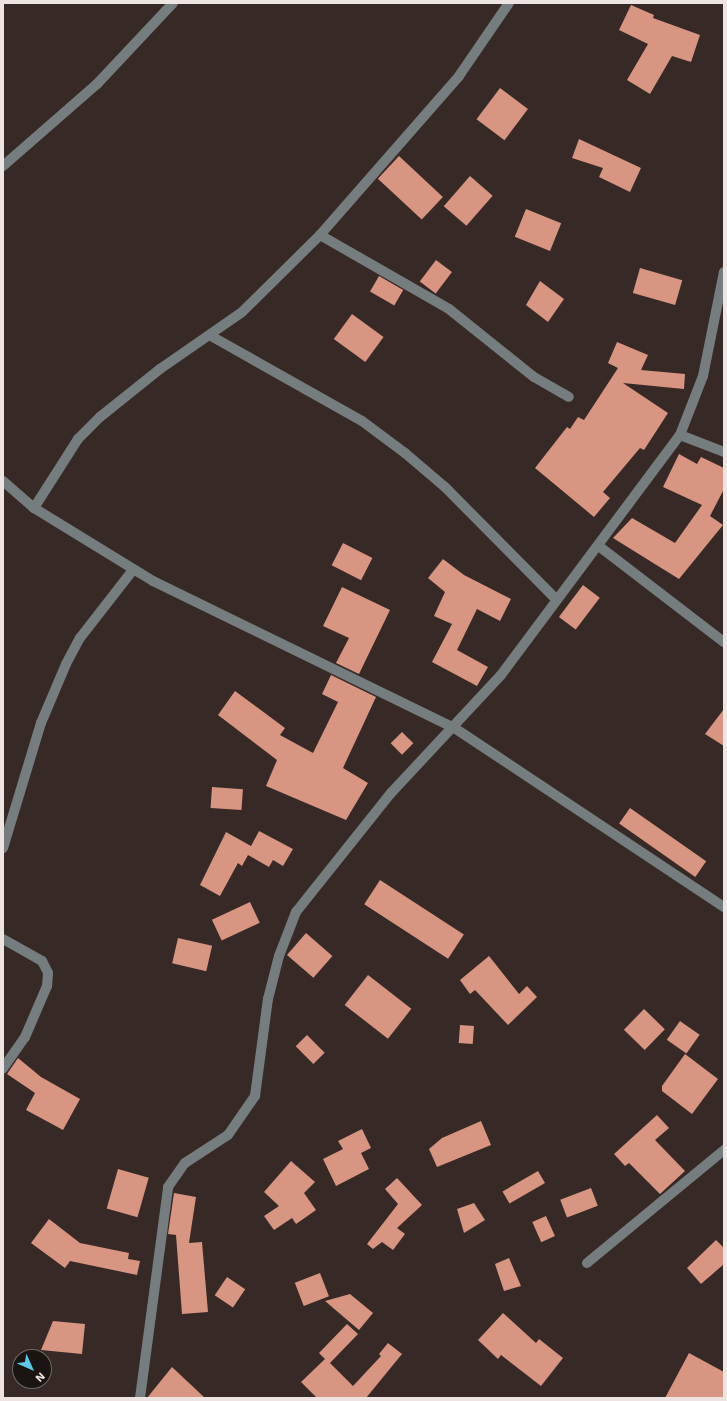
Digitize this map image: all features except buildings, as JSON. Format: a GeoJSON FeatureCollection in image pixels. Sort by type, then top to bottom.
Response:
{"type":"FeatureCollection","features":[{"type":"Feature","properties":{"kind":"street"},"geometry":{"type":"LineString","coordinates":[[3,166],[97,84],[173,3]]}},
{"type":"Feature","properties":{"kind":"street"},"geometry":{"type":"LineString","coordinates":[[34,508],[78,439],[100,417],[160,369],[211,336],[272,285],[320,235],[459,76],[509,3]]}},
{"type":"Feature","properties":{"kind":"street"},"geometry":{"type":"LineString","coordinates":[[320,235],[449,309],[534,377],[569,397]]}},
{"type":"Feature","properties":{"kind":"street"},"geometry":{"type":"LineString","coordinates":[[140,1398],[168,1187],[185,1163],[228,1135],[255,1096],[268,999],[279,956],[296,912],[352,838],[500,675],[555,598],[600,547],[680,435],[703,376],[724,272]]}},
{"type":"Feature","properties":{"kind":"street"},"geometry":{"type":"LineString","coordinates":[[211,336],[362,421],[405,453],[445,487],[555,598]]}},
{"type":"Feature","properties":{"kind":"street"},"geometry":{"type":"LineString","coordinates":[[680,435],[724,452]]}},
{"type":"Feature","properties":{"kind":"street"},"geometry":{"type":"LineString","coordinates":[[3,480],[34,508],[133,570],[453,727],[724,907]]}},
{"type":"Feature","properties":{"kind":"street"},"geometry":{"type":"LineString","coordinates":[[600,547],[724,642]]}},
{"type":"Feature","properties":{"kind":"street"},"geometry":{"type":"LineString","coordinates":[[3,848],[41,723],[66,664],[80,638],[133,570]]}},
{"type":"Feature","properties":{"kind":"street"},"geometry":{"type":"LineString","coordinates":[[3,940],[42,961],[48,973],[47,986],[25,1037],[3,1068]]}},
{"type":"Feature","properties":{"kind":"street"},"geometry":{"type":"LineString","coordinates":[[587,1263],[724,1150]]}}]}
